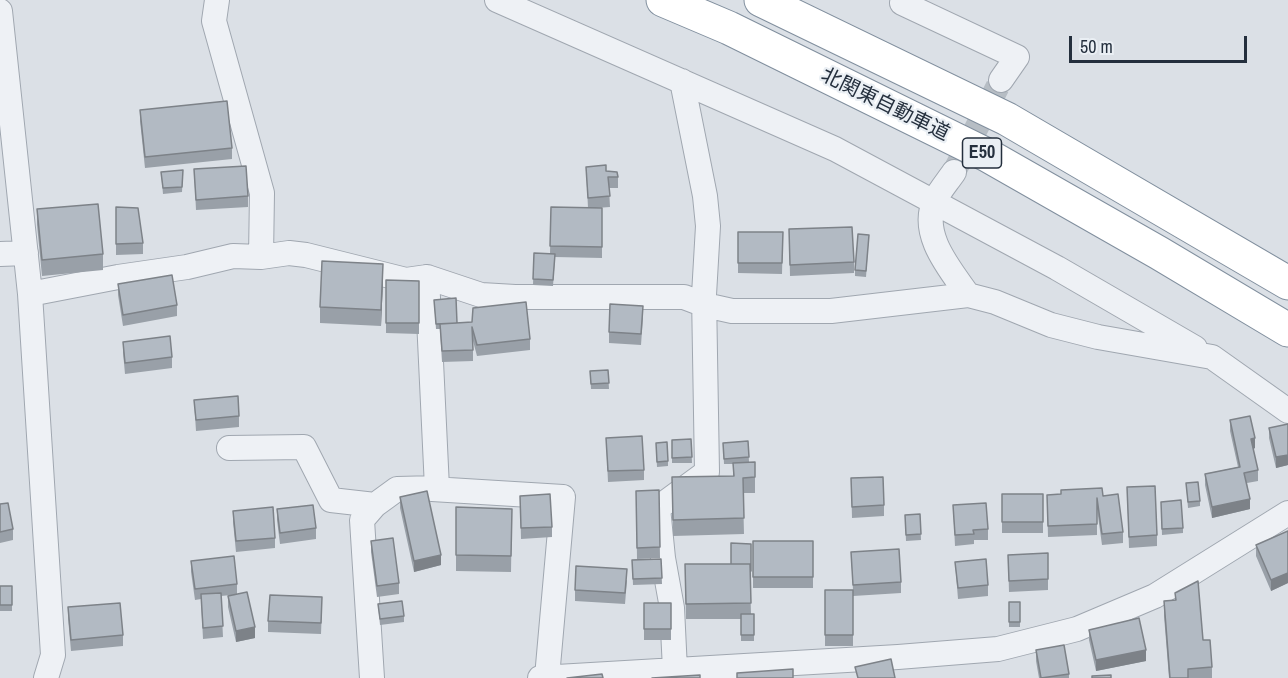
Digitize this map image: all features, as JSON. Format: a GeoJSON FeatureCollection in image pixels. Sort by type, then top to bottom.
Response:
{"type":"FeatureCollection","features":[{"type":"Feature","properties":{"kind":"highway","name":"北関東自動車道"},"geometry":{"type":"LineString","coordinates":[[663,0],[729,28],[987,155],[1288,330]]}},
{"type":"Feature","properties":{"kind":"highway","name":"北関東自動車道"},"geometry":{"type":"LineString","coordinates":[[761,0],[1007,119],[1288,283]]}},
{"type":"Feature","properties":{"kind":"highway"},"geometry":{"type":"LineString","coordinates":[[1176,217],[1288,268]]}},
{"type":"Feature","properties":{"kind":"street"},"geometry":{"type":"LineString","coordinates":[[217,0],[214,21],[262,193],[261,257]]}},
{"type":"Feature","properties":{"kind":"street"},"geometry":{"type":"LineString","coordinates":[[497,0],[835,149],[1057,268],[1212,357],[1288,411]]}},
{"type":"Feature","properties":{"kind":"street"},"geometry":{"type":"LineString","coordinates":[[900,1],[1017,57],[1001,80]]}},
{"type":"Feature","properties":{"kind":"street"},"geometry":{"type":"LineString","coordinates":[[0,11],[30,294],[53,655],[46,678]]}},
{"type":"Feature","properties":{"kind":"street"},"geometry":{"type":"LineString","coordinates":[[675,670],[672,608],[663,558],[658,508],[707,472],[705,306],[708,225],[705,196],[682,81]]}},
{"type":"Feature","properties":{"kind":"street"},"geometry":{"type":"LineString","coordinates":[[954,172],[934,201],[931,224],[939,254],[968,295]]}},
{"type":"Feature","properties":{"kind":"street"},"geometry":{"type":"LineString","coordinates":[[0,254],[26,253]]}},
{"type":"Feature","properties":{"kind":"street"},"geometry":{"type":"LineString","coordinates":[[30,294],[118,277],[187,267],[233,256],[261,257],[289,253],[306,255],[406,280],[427,277],[481,295],[684,297],[705,306],[732,311],[831,310],[968,295],[995,302],[1050,325],[1212,357]]}},
{"type":"Feature","properties":{"kind":"street"},"geometry":{"type":"LineString","coordinates":[[427,277],[436,488],[432,489]]}},
{"type":"Feature","properties":{"kind":"street"},"geometry":{"type":"LineString","coordinates":[[230,448],[304,447],[331,500],[375,506]]}},
{"type":"Feature","properties":{"kind":"street"},"geometry":{"type":"LineString","coordinates":[[372,678],[362,520],[375,506],[397,489],[432,489],[563,497],[547,678]]}},
{"type":"Feature","properties":{"kind":"street"},"geometry":{"type":"LineString","coordinates":[[540,678],[675,670],[898,668],[998,649],[1077,629],[1155,596],[1288,513]]}},
{"type":"Feature","properties":{"kind":"building"},"geometry":{"type":"Polygon","coordinates":[[[227,101],[232,148],[145,157],[140,110],[227,101]]]}},
{"type":"Feature","properties":{"kind":"building"},"geometry":{"type":"Polygon","coordinates":[[[606,165],[606,171],[617,172],[618,177],[608,177],[610,196],[588,198],[586,167],[606,165]]]}},
{"type":"Feature","properties":{"kind":"building"},"geometry":{"type":"Polygon","coordinates":[[[246,166],[248,196],[196,200],[194,169],[246,166]]]}},
{"type":"Feature","properties":{"kind":"building"},"geometry":{"type":"Polygon","coordinates":[[[183,170],[182,187],[163,188],[161,172],[183,170]]]}},
{"type":"Feature","properties":{"kind":"building"},"geometry":{"type":"Polygon","coordinates":[[[98,204],[103,254],[42,260],[37,209],[98,204]]]}},
{"type":"Feature","properties":{"kind":"building"},"geometry":{"type":"Polygon","coordinates":[[[116,207],[138,208],[143,243],[116,244],[116,207]]]}},
{"type":"Feature","properties":{"kind":"building"},"geometry":{"type":"Polygon","coordinates":[[[551,207],[602,208],[602,247],[550,246],[551,207]]]}},
{"type":"Feature","properties":{"kind":"building"},"geometry":{"type":"Polygon","coordinates":[[[852,227],[854,262],[790,265],[789,229],[852,227]]]}},
{"type":"Feature","properties":{"kind":"building"},"geometry":{"type":"Polygon","coordinates":[[[738,232],[783,232],[782,263],[738,263],[738,232]]]}},
{"type":"Feature","properties":{"kind":"building"},"geometry":{"type":"Polygon","coordinates":[[[858,234],[869,235],[866,271],[855,270],[858,234]]]}},
{"type":"Feature","properties":{"kind":"building"},"geometry":{"type":"Polygon","coordinates":[[[534,253],[555,254],[553,280],[533,279],[534,253]]]}},
{"type":"Feature","properties":{"kind":"building"},"geometry":{"type":"Polygon","coordinates":[[[322,261],[383,264],[381,310],[320,307],[322,261]]]}},
{"type":"Feature","properties":{"kind":"building"},"geometry":{"type":"Polygon","coordinates":[[[172,275],[177,305],[123,315],[118,284],[172,275]]]}},
{"type":"Feature","properties":{"kind":"building"},"geometry":{"type":"Polygon","coordinates":[[[386,280],[419,281],[419,323],[386,323],[386,280]]]}},
{"type":"Feature","properties":{"kind":"building"},"geometry":{"type":"Polygon","coordinates":[[[456,298],[457,323],[436,324],[434,300],[456,298]]]}},
{"type":"Feature","properties":{"kind":"building"},"geometry":{"type":"Polygon","coordinates":[[[526,302],[530,339],[477,345],[472,327],[473,350],[442,351],[440,324],[472,322],[473,308],[526,302]]]}},
{"type":"Feature","properties":{"kind":"building"},"geometry":{"type":"Polygon","coordinates":[[[610,304],[643,306],[641,334],[609,332],[610,304]]]}},
{"type":"Feature","properties":{"kind":"building"},"geometry":{"type":"Polygon","coordinates":[[[170,336],[172,357],[125,363],[123,342],[170,336]]]}},
{"type":"Feature","properties":{"kind":"building"},"geometry":{"type":"Polygon","coordinates":[[[608,370],[609,383],[591,384],[590,371],[608,370]]]}},
{"type":"Feature","properties":{"kind":"building"},"geometry":{"type":"Polygon","coordinates":[[[238,396],[239,416],[196,420],[194,400],[238,396]]]}},
{"type":"Feature","properties":{"kind":"building"},"geometry":{"type":"Polygon","coordinates":[[[1250,416],[1255,438],[1251,439],[1258,470],[1244,473],[1250,499],[1212,507],[1205,474],[1240,467],[1230,420],[1250,416]]]}},
{"type":"Feature","properties":{"kind":"building"},"geometry":{"type":"Polygon","coordinates":[[[1288,424],[1288,455],[1276,457],[1269,428],[1288,424]]]}},
{"type":"Feature","properties":{"kind":"building"},"geometry":{"type":"Polygon","coordinates":[[[642,436],[644,470],[608,471],[606,438],[642,436]]]}},
{"type":"Feature","properties":{"kind":"building"},"geometry":{"type":"Polygon","coordinates":[[[691,439],[692,457],[672,458],[672,440],[691,439]]]}},
{"type":"Feature","properties":{"kind":"building"},"geometry":{"type":"Polygon","coordinates":[[[748,441],[749,457],[724,459],[723,443],[748,441]]]}},
{"type":"Feature","properties":{"kind":"building"},"geometry":{"type":"Polygon","coordinates":[[[667,442],[668,461],[657,462],[656,443],[667,442]]]}},
{"type":"Feature","properties":{"kind":"building"},"geometry":{"type":"Polygon","coordinates":[[[755,462],[755,477],[743,478],[744,518],[673,520],[672,477],[734,476],[733,463],[755,462]]]}},
{"type":"Feature","properties":{"kind":"building"},"geometry":{"type":"Polygon","coordinates":[[[883,477],[884,505],[852,507],[851,478],[883,477]]]}},
{"type":"Feature","properties":{"kind":"building"},"geometry":{"type":"Polygon","coordinates":[[[1198,482],[1200,501],[1188,502],[1186,483],[1198,482]]]}},
{"type":"Feature","properties":{"kind":"building"},"geometry":{"type":"Polygon","coordinates":[[[1155,486],[1157,535],[1129,537],[1127,487],[1155,486]]]}},
{"type":"Feature","properties":{"kind":"building"},"geometry":{"type":"Polygon","coordinates":[[[1102,488],[1103,496],[1118,494],[1123,532],[1102,534],[1097,498],[1097,524],[1048,526],[1047,495],[1061,494],[1061,490],[1102,488]]]}},
{"type":"Feature","properties":{"kind":"building"},"geometry":{"type":"Polygon","coordinates":[[[659,490],[660,547],[637,548],[636,491],[659,490]]]}},
{"type":"Feature","properties":{"kind":"building"},"geometry":{"type":"Polygon","coordinates":[[[427,491],[441,555],[414,561],[400,497],[427,491]]]}},
{"type":"Feature","properties":{"kind":"building"},"geometry":{"type":"Polygon","coordinates":[[[550,494],[552,527],[521,528],[520,496],[550,494]]]}},
{"type":"Feature","properties":{"kind":"building"},"geometry":{"type":"Polygon","coordinates":[[[1002,494],[1043,494],[1043,522],[1002,522],[1002,494]]]}},
{"type":"Feature","properties":{"kind":"building"},"geometry":{"type":"Polygon","coordinates":[[[1181,500],[1183,528],[1162,529],[1161,502],[1181,500]]]}},
{"type":"Feature","properties":{"kind":"building"},"geometry":{"type":"Polygon","coordinates":[[[8,503],[13,529],[0,532],[0,504],[8,503]]]}},
{"type":"Feature","properties":{"kind":"building"},"geometry":{"type":"Polygon","coordinates":[[[986,503],[988,529],[973,530],[974,534],[955,535],[953,505],[986,503]]]}},
{"type":"Feature","properties":{"kind":"building"},"geometry":{"type":"Polygon","coordinates":[[[313,505],[316,528],[280,533],[277,509],[313,505]]]}},
{"type":"Feature","properties":{"kind":"building"},"geometry":{"type":"Polygon","coordinates":[[[273,507],[275,538],[236,541],[233,511],[273,507]]]}},
{"type":"Feature","properties":{"kind":"building"},"geometry":{"type":"Polygon","coordinates":[[[456,507],[512,509],[511,556],[456,555],[456,507]]]}},
{"type":"Feature","properties":{"kind":"building"},"geometry":{"type":"Polygon","coordinates":[[[920,514],[921,534],[906,535],[905,515],[920,514]]]}},
{"type":"Feature","properties":{"kind":"building"},"geometry":{"type":"Polygon","coordinates":[[[1288,531],[1288,573],[1271,580],[1256,545],[1288,531]]]}},
{"type":"Feature","properties":{"kind":"building"},"geometry":{"type":"Polygon","coordinates":[[[393,538],[399,583],[377,586],[371,541],[393,538]]]}},
{"type":"Feature","properties":{"kind":"building"},"geometry":{"type":"Polygon","coordinates":[[[753,541],[813,541],[813,577],[753,577],[753,541]]]}},
{"type":"Feature","properties":{"kind":"building"},"geometry":{"type":"Polygon","coordinates":[[[731,543],[751,544],[751,571],[750,564],[731,564],[731,543]]]}},
{"type":"Feature","properties":{"kind":"building"},"geometry":{"type":"Polygon","coordinates":[[[899,549],[901,582],[853,585],[851,552],[899,549]]]}},
{"type":"Feature","properties":{"kind":"building"},"geometry":{"type":"Polygon","coordinates":[[[1048,553],[1048,579],[1009,581],[1008,555],[1048,553]]]}},
{"type":"Feature","properties":{"kind":"building"},"geometry":{"type":"Polygon","coordinates":[[[234,556],[237,584],[195,589],[191,561],[234,556]]]}},
{"type":"Feature","properties":{"kind":"building"},"geometry":{"type":"Polygon","coordinates":[[[661,559],[662,578],[633,579],[632,560],[661,559]]]}},
{"type":"Feature","properties":{"kind":"building"},"geometry":{"type":"Polygon","coordinates":[[[986,559],[988,585],[958,588],[955,562],[986,559]]]}},
{"type":"Feature","properties":{"kind":"building"},"geometry":{"type":"Polygon","coordinates":[[[685,564],[750,564],[751,603],[686,604],[685,564]]]}},
{"type":"Feature","properties":{"kind":"building"},"geometry":{"type":"Polygon","coordinates":[[[576,566],[627,569],[625,593],[575,590],[576,566]]]}},
{"type":"Feature","properties":{"kind":"building"},"geometry":{"type":"Polygon","coordinates":[[[1198,581],[1203,640],[1210,640],[1212,667],[1188,669],[1188,678],[1170,678],[1164,601],[1176,600],[1175,593],[1198,581]]]}},
{"type":"Feature","properties":{"kind":"building"},"geometry":{"type":"Polygon","coordinates":[[[0,586],[12,586],[12,605],[0,605],[0,586]]]}},
{"type":"Feature","properties":{"kind":"building"},"geometry":{"type":"Polygon","coordinates":[[[825,590],[853,590],[853,635],[825,635],[825,590]]]}},
{"type":"Feature","properties":{"kind":"building"},"geometry":{"type":"Polygon","coordinates":[[[247,592],[255,627],[236,631],[228,596],[247,592]]]}},
{"type":"Feature","properties":{"kind":"building"},"geometry":{"type":"Polygon","coordinates":[[[221,593],[223,626],[203,628],[201,594],[221,593]]]}},
{"type":"Feature","properties":{"kind":"building"},"geometry":{"type":"Polygon","coordinates":[[[270,595],[322,597],[321,623],[268,621],[270,595]]]}},
{"type":"Feature","properties":{"kind":"building"},"geometry":{"type":"Polygon","coordinates":[[[402,601],[404,616],[380,619],[378,604],[402,601]]]}},
{"type":"Feature","properties":{"kind":"building"},"geometry":{"type":"Polygon","coordinates":[[[1009,602],[1020,602],[1020,622],[1009,622],[1009,602]]]}},
{"type":"Feature","properties":{"kind":"building"},"geometry":{"type":"Polygon","coordinates":[[[120,603],[123,635],[71,640],[68,607],[120,603]]]}},
{"type":"Feature","properties":{"kind":"building"},"geometry":{"type":"Polygon","coordinates":[[[644,603],[671,603],[671,629],[644,629],[644,603]]]}},
{"type":"Feature","properties":{"kind":"building"},"geometry":{"type":"Polygon","coordinates":[[[741,614],[754,614],[754,635],[741,635],[741,614]]]}},
{"type":"Feature","properties":{"kind":"building"},"geometry":{"type":"Polygon","coordinates":[[[1139,618],[1146,650],[1096,660],[1089,630],[1139,618]]]}},
{"type":"Feature","properties":{"kind":"building"},"geometry":{"type":"Polygon","coordinates":[[[1064,645],[1069,674],[1041,678],[1036,650],[1064,645]]]}},
{"type":"Feature","properties":{"kind":"building"},"geometry":{"type":"Polygon","coordinates":[[[891,659],[895,678],[858,678],[855,667],[891,659]]]}},
{"type":"Feature","properties":{"kind":"building"},"geometry":{"type":"Polygon","coordinates":[[[793,669],[793,678],[737,678],[737,673],[793,669]]]}},
{"type":"Feature","properties":{"kind":"building"},"geometry":{"type":"Polygon","coordinates":[[[602,674],[603,678],[567,678],[602,674]]]}},
{"type":"Feature","properties":{"kind":"building"},"geometry":{"type":"Polygon","coordinates":[[[700,675],[700,678],[652,678],[700,675]]]}},
{"type":"Feature","properties":{"kind":"building"},"geometry":{"type":"Polygon","coordinates":[[[1111,675],[1111,678],[1092,678],[1092,676],[1111,675]]]}},
{"type":"Feature","properties":{"kind":"tunnel"},"geometry":{"type":"LineString","coordinates":[[954,172],[1001,80]]}}]}
